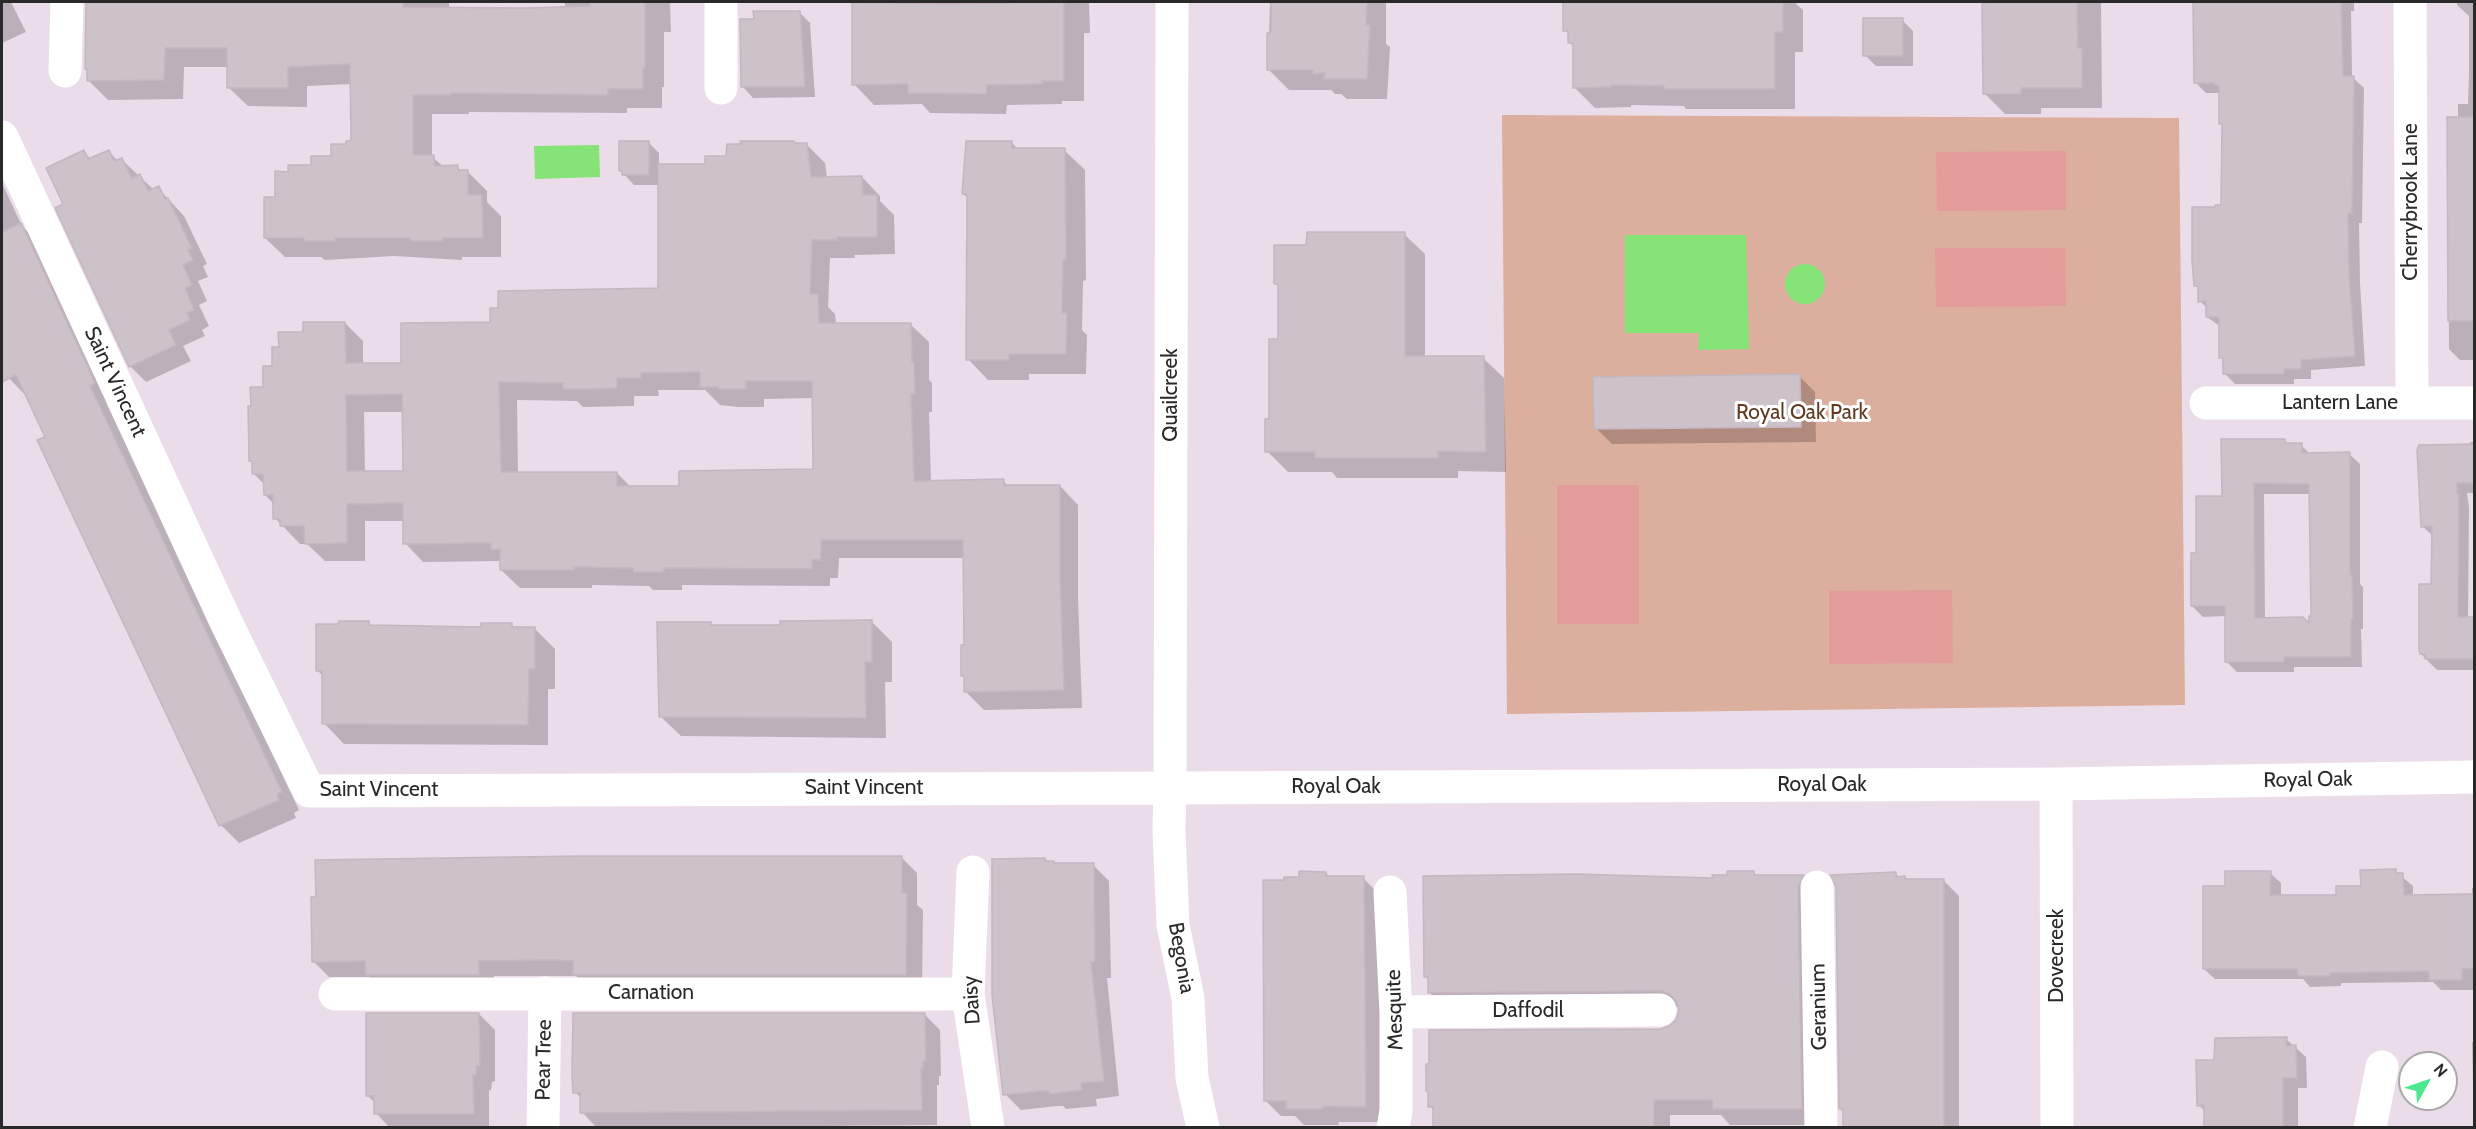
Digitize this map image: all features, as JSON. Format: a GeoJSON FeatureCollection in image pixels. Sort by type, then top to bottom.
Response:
{"type":"FeatureCollection","features":[{"type":"Feature","properties":{"kind":"street"},"geometry":{"type":"LineString","coordinates":[[65,70],[67,2]]}},
{"type":"Feature","properties":{"kind":"street"},"geometry":{"type":"LineString","coordinates":[[721,2],[721,88]]}},
{"type":"Feature","properties":{"kind":"street","name":"Quailcreek"},"geometry":{"type":"LineString","coordinates":[[1170,788],[1172,2]]}},
{"type":"Feature","properties":{"kind":"street","name":"Cherrybrook Lane"},"geometry":{"type":"LineString","coordinates":[[2410,2],[2412,402]]}},
{"type":"Feature","properties":{"kind":"street","name":"Saint Vincent"},"geometry":{"type":"LineString","coordinates":[[2,137],[221,612],[309,791],[1170,788]]}},
{"type":"Feature","properties":{"kind":"street","name":"Lantern Lane"},"geometry":{"type":"LineString","coordinates":[[2206,403],[2475,403]]}},
{"type":"Feature","properties":{"kind":"street","name":"Royal Oak"},"geometry":{"type":"LineString","coordinates":[[1170,788],[2056,784],[2475,777]]}},
{"type":"Feature","properties":{"kind":"street","name":"Dovecreek"},"geometry":{"type":"LineString","coordinates":[[2056,784],[2057,1128]]}},
{"type":"Feature","properties":{"kind":"street","name":"Begonia"},"geometry":{"type":"LineString","coordinates":[[1170,788],[1169,831],[1173,925],[1188,998],[1192,1078],[1203,1128]]}},
{"type":"Feature","properties":{"kind":"street","name":"Daisy"},"geometry":{"type":"LineString","coordinates":[[973,872],[968,994],[988,1128]]}},
{"type":"Feature","properties":{"kind":"street","name":"Geranium"},"geometry":{"type":"LineString","coordinates":[[1817,887],[1821,1128]]}},
{"type":"Feature","properties":{"kind":"street","name":"Mesquite"},"geometry":{"type":"LineString","coordinates":[[1390,892],[1396,1012],[1396,1110],[1393,1128]]}},
{"type":"Feature","properties":{"kind":"street","name":"Pear Tree"},"geometry":{"type":"LineString","coordinates":[[543,1128],[545,993]]}},
{"type":"Feature","properties":{"kind":"street","name":"Carnation"},"geometry":{"type":"LineString","coordinates":[[334,994],[968,994]]}},
{"type":"Feature","properties":{"kind":"street","name":"Daffodil"},"geometry":{"type":"LineString","coordinates":[[1396,1012],[1660,1010]]}},
{"type":"Feature","properties":{"kind":"street"},"geometry":{"type":"LineString","coordinates":[[2370,1128],[2382,1067]]}},
{"type":"Feature","properties":{"kind":"green space","name":"Royal Oak Park"},"geometry":{"type":"Polygon","coordinates":[[[1502,115],[2179,118],[2185,705],[1507,714],[1502,115]]]}},
{"type":"Feature","properties":{"kind":"shaded area"},"geometry":{"type":"Polygon","coordinates":[[[599,145],[600,177],[535,179],[534,146],[599,145]]]}},
{"type":"Feature","properties":{"kind":"shaded area"},"geometry":{"type":"Polygon","coordinates":[[[2066,151],[2066,210],[1937,211],[1936,152],[2066,151]]]}},
{"type":"Feature","properties":{"kind":"shaded area"},"geometry":{"type":"Polygon","coordinates":[[[1625,235],[1746,235],[1749,349],[1698,350],[1699,333],[1625,333],[1625,235]]]}},
{"type":"Feature","properties":{"kind":"shaded area"},"geometry":{"type":"Polygon","coordinates":[[[1935,248],[2065,248],[2066,306],[1936,307],[1935,248]]]}},
{"type":"Feature","properties":{"kind":"shaded area"},"geometry":{"type":"Polygon","coordinates":[[[1805,264],[1819,270],[1825,284],[1819,298],[1805,304],[1791,298],[1785,284],[1791,270],[1805,264]]]}},
{"type":"Feature","properties":{"kind":"shaded area"},"geometry":{"type":"Polygon","coordinates":[[[1557,485],[1639,485],[1639,624],[1557,624],[1557,485]]]}},
{"type":"Feature","properties":{"kind":"shaded area"},"geometry":{"type":"Polygon","coordinates":[[[1952,590],[1953,663],[1829,664],[1829,591],[1952,590]]]}},
{"type":"Feature","properties":{"kind":"building"},"geometry":{"type":"Polygon","coordinates":[[[86,2],[403,2],[403,7],[526,8],[590,6],[590,2],[645,2],[643,89],[608,89],[608,95],[451,93],[451,95],[413,95],[413,155],[434,155],[435,166],[458,165],[458,170],[468,170],[468,195],[482,195],[483,238],[411,241],[410,238],[335,238],[336,241],[304,241],[304,238],[264,238],[264,197],[275,197],[275,171],[288,172],[288,165],[311,165],[311,156],[331,156],[331,144],[346,144],[346,141],[351,141],[350,64],[288,67],[288,88],[227,88],[227,48],[165,48],[164,80],[87,81],[87,69],[85,69],[86,2]]]}},
{"type":"Feature","properties":{"kind":"building"},"geometry":{"type":"Polygon","coordinates":[[[852,2],[946,4],[1064,2],[1064,81],[1042,81],[1042,84],[987,85],[986,94],[908,93],[908,84],[852,85],[852,2]]]}},
{"type":"Feature","properties":{"kind":"building"},"geometry":{"type":"Polygon","coordinates":[[[1271,2],[1367,2],[1366,25],[1370,25],[1367,79],[1324,79],[1325,73],[1313,74],[1313,70],[1267,70],[1267,33],[1271,33],[1271,2]]]}},
{"type":"Feature","properties":{"kind":"building"},"geometry":{"type":"Polygon","coordinates":[[[1563,2],[1783,2],[1783,32],[1775,32],[1775,89],[1664,89],[1664,86],[1611,85],[1611,87],[1573,88],[1573,43],[1568,43],[1568,31],[1563,31],[1563,2]]]}},
{"type":"Feature","properties":{"kind":"building"},"geometry":{"type":"Polygon","coordinates":[[[1985,2],[2077,2],[2078,48],[2082,48],[2082,88],[2021,88],[2021,94],[1983,94],[1982,4],[1985,2]]]}},
{"type":"Feature","properties":{"kind":"building"},"geometry":{"type":"Polygon","coordinates":[[[2193,2],[2341,2],[2343,76],[2354,76],[2352,213],[2348,213],[2349,272],[2355,356],[2301,360],[2301,369],[2284,369],[2284,374],[2223,374],[2223,358],[2219,358],[2219,317],[2206,317],[2206,301],[2198,302],[2198,286],[2194,286],[2192,207],[2221,205],[2222,124],[2219,124],[2219,85],[2194,83],[2193,2]]]}},
{"type":"Feature","properties":{"kind":"building"},"geometry":{"type":"Polygon","coordinates":[[[753,11],[800,11],[805,87],[741,87],[740,19],[754,19],[753,11]]]}},
{"type":"Feature","properties":{"kind":"building"},"geometry":{"type":"Polygon","coordinates":[[[1863,18],[1903,18],[1903,56],[1863,56],[1863,18]]]}},
{"type":"Feature","properties":{"kind":"building"},"geometry":{"type":"Polygon","coordinates":[[[2447,117],[2475,117],[2475,321],[2448,321],[2447,117]]]}},
{"type":"Feature","properties":{"kind":"building"},"geometry":{"type":"Polygon","coordinates":[[[619,141],[649,141],[649,175],[622,175],[622,171],[619,171],[619,141]]]}},
{"type":"Feature","properties":{"kind":"building"},"geometry":{"type":"Polygon","coordinates":[[[740,141],[807,143],[811,177],[862,176],[863,195],[877,195],[877,237],[837,237],[837,240],[812,240],[810,294],[818,294],[819,323],[911,323],[915,394],[911,394],[914,481],[1004,479],[1004,485],[1060,485],[1064,690],[964,692],[964,676],[961,676],[961,645],[964,645],[963,540],[821,540],[821,560],[812,560],[812,569],[664,568],[664,572],[634,572],[633,568],[574,567],[574,570],[500,570],[500,549],[491,550],[491,543],[403,544],[403,503],[347,504],[347,543],[305,544],[304,526],[280,526],[280,519],[273,519],[273,495],[264,495],[263,474],[252,474],[252,461],[249,461],[248,406],[251,406],[250,387],[263,387],[263,366],[272,366],[272,347],[279,347],[278,332],[303,332],[303,322],[345,322],[346,363],[401,363],[401,323],[490,322],[490,308],[498,308],[498,291],[658,288],[658,164],[705,164],[705,156],[726,156],[727,144],[741,144],[740,141]],[[700,372],[641,373],[641,378],[617,378],[617,388],[563,389],[563,383],[499,382],[501,472],[617,472],[617,486],[679,486],[679,471],[813,469],[812,381],[746,381],[746,389],[718,389],[718,387],[700,387],[700,372]],[[402,394],[346,395],[347,471],[403,471],[402,394]]]}},
{"type":"Feature","properties":{"kind":"building"},"geometry":{"type":"Polygon","coordinates":[[[966,141],[1012,141],[1012,148],[1065,148],[1066,260],[1063,260],[1062,313],[1067,313],[1066,354],[1009,354],[1009,360],[966,360],[967,194],[962,194],[966,141]]]}},
{"type":"Feature","properties":{"kind":"building"},"geometry":{"type":"Polygon","coordinates":[[[84,150],[88,159],[109,150],[114,161],[122,158],[132,179],[140,174],[148,191],[159,186],[165,199],[168,198],[192,248],[188,250],[193,260],[183,265],[192,285],[185,288],[194,310],[187,313],[190,320],[169,330],[176,345],[129,367],[55,208],[63,204],[46,168],[84,150]]]}},
{"type":"Feature","properties":{"kind":"building"},"geometry":{"type":"Polygon","coordinates":[[[21,223],[95,383],[90,386],[282,792],[277,794],[279,800],[219,826],[37,440],[45,437],[16,375],[2,382],[2,232],[21,223]]]}},
{"type":"Feature","properties":{"kind":"building"},"geometry":{"type":"Polygon","coordinates":[[[1307,232],[1405,232],[1405,356],[1484,356],[1486,452],[1438,451],[1438,458],[1315,458],[1315,452],[1265,452],[1265,419],[1269,419],[1269,339],[1278,339],[1278,284],[1274,284],[1274,245],[1306,245],[1307,232]]]}},
{"type":"Feature","properties":{"kind":"building"},"geometry":{"type":"Polygon","coordinates":[[[1800,374],[1801,427],[1594,429],[1593,377],[1800,374]]]}},
{"type":"Feature","properties":{"kind":"building"},"geometry":{"type":"Polygon","coordinates":[[[2221,439],[2285,439],[2285,443],[2302,443],[2302,453],[2350,452],[2350,575],[2352,575],[2353,619],[2351,619],[2351,657],[2284,657],[2284,662],[2225,662],[2225,606],[2191,606],[2191,553],[2196,553],[2196,496],[2222,496],[2221,439]],[[2254,483],[2255,618],[2303,617],[2309,623],[2309,616],[2311,616],[2309,484],[2254,483]]]}},
{"type":"Feature","properties":{"kind":"building"},"geometry":{"type":"Polygon","coordinates":[[[2475,444],[2475,483],[2457,483],[2457,494],[2459,494],[2458,617],[2475,617],[2475,659],[2425,659],[2425,654],[2420,654],[2419,649],[2419,584],[2431,584],[2432,526],[2421,527],[2417,450],[2419,445],[2475,444]]]}},
{"type":"Feature","properties":{"kind":"building"},"geometry":{"type":"Polygon","coordinates":[[[872,620],[872,662],[865,662],[866,718],[659,717],[657,622],[780,625],[780,621],[872,620]]]}},
{"type":"Feature","properties":{"kind":"building"},"geometry":{"type":"Polygon","coordinates":[[[339,621],[369,621],[369,625],[481,627],[481,623],[512,623],[512,627],[535,627],[535,669],[529,669],[528,725],[322,724],[322,671],[316,671],[316,624],[338,624],[339,621]]]}},
{"type":"Feature","properties":{"kind":"building"},"geometry":{"type":"Polygon","coordinates":[[[580,856],[902,856],[902,893],[907,893],[906,975],[573,975],[573,961],[553,960],[479,961],[479,975],[366,975],[365,961],[312,962],[311,897],[316,897],[315,860],[580,856]]]}},
{"type":"Feature","properties":{"kind":"building"},"geometry":{"type":"Polygon","coordinates":[[[1045,858],[1045,861],[1054,861],[1054,863],[1094,863],[1095,962],[1091,962],[1104,1081],[1081,1083],[1082,1090],[1049,1094],[1049,1091],[1040,1091],[1003,1095],[992,995],[992,859],[1045,858]]]}},
{"type":"Feature","properties":{"kind":"building"},"geometry":{"type":"Polygon","coordinates":[[[2396,869],[2396,873],[2403,873],[2404,895],[2475,894],[2475,968],[2462,969],[2462,980],[2429,980],[2429,971],[2298,976],[2297,969],[2203,969],[2203,886],[2225,886],[2225,871],[2271,871],[2270,895],[2336,895],[2336,886],[2361,886],[2360,870],[2396,869]]]}},
{"type":"Feature","properties":{"kind":"building"},"geometry":{"type":"Polygon","coordinates":[[[1299,871],[1326,872],[1326,876],[1364,876],[1366,1107],[1323,1106],[1323,1109],[1286,1109],[1286,1101],[1264,1101],[1263,880],[1299,877],[1299,871]]]}},
{"type":"Feature","properties":{"kind":"building"},"geometry":{"type":"Polygon","coordinates":[[[1727,871],[1754,871],[1754,875],[1804,875],[1798,887],[1802,1109],[1713,1109],[1712,1100],[1654,1100],[1654,1128],[1433,1128],[1433,1106],[1428,1107],[1428,1091],[1426,1091],[1429,1030],[1660,1029],[1676,1020],[1679,1009],[1670,994],[1660,991],[1428,993],[1428,977],[1424,977],[1423,876],[1576,874],[1713,878],[1712,875],[1727,875],[1727,871]]]}},
{"type":"Feature","properties":{"kind":"building"},"geometry":{"type":"Polygon","coordinates":[[[1896,872],[1896,877],[1905,876],[1905,879],[1944,879],[1944,1128],[1843,1128],[1843,1109],[1839,1109],[1836,887],[1830,875],[1896,872]]]}},
{"type":"Feature","properties":{"kind":"building"},"geometry":{"type":"Polygon","coordinates":[[[366,1013],[479,1013],[480,1066],[476,1066],[476,1075],[473,1075],[474,1114],[374,1114],[374,1096],[366,1096],[366,1013]]]}},
{"type":"Feature","properties":{"kind":"building"},"geometry":{"type":"Polygon","coordinates":[[[573,1013],[925,1013],[926,1061],[923,1061],[923,1069],[921,1069],[922,1110],[580,1113],[580,1093],[573,1093],[573,1013]]]}},
{"type":"Feature","properties":{"kind":"building"},"geometry":{"type":"Polygon","coordinates":[[[2287,1037],[2286,1046],[2296,1045],[2297,1078],[2283,1078],[2283,1128],[2204,1128],[2204,1105],[2197,1106],[2196,1060],[2214,1060],[2215,1038],[2287,1037]]]}}]}
